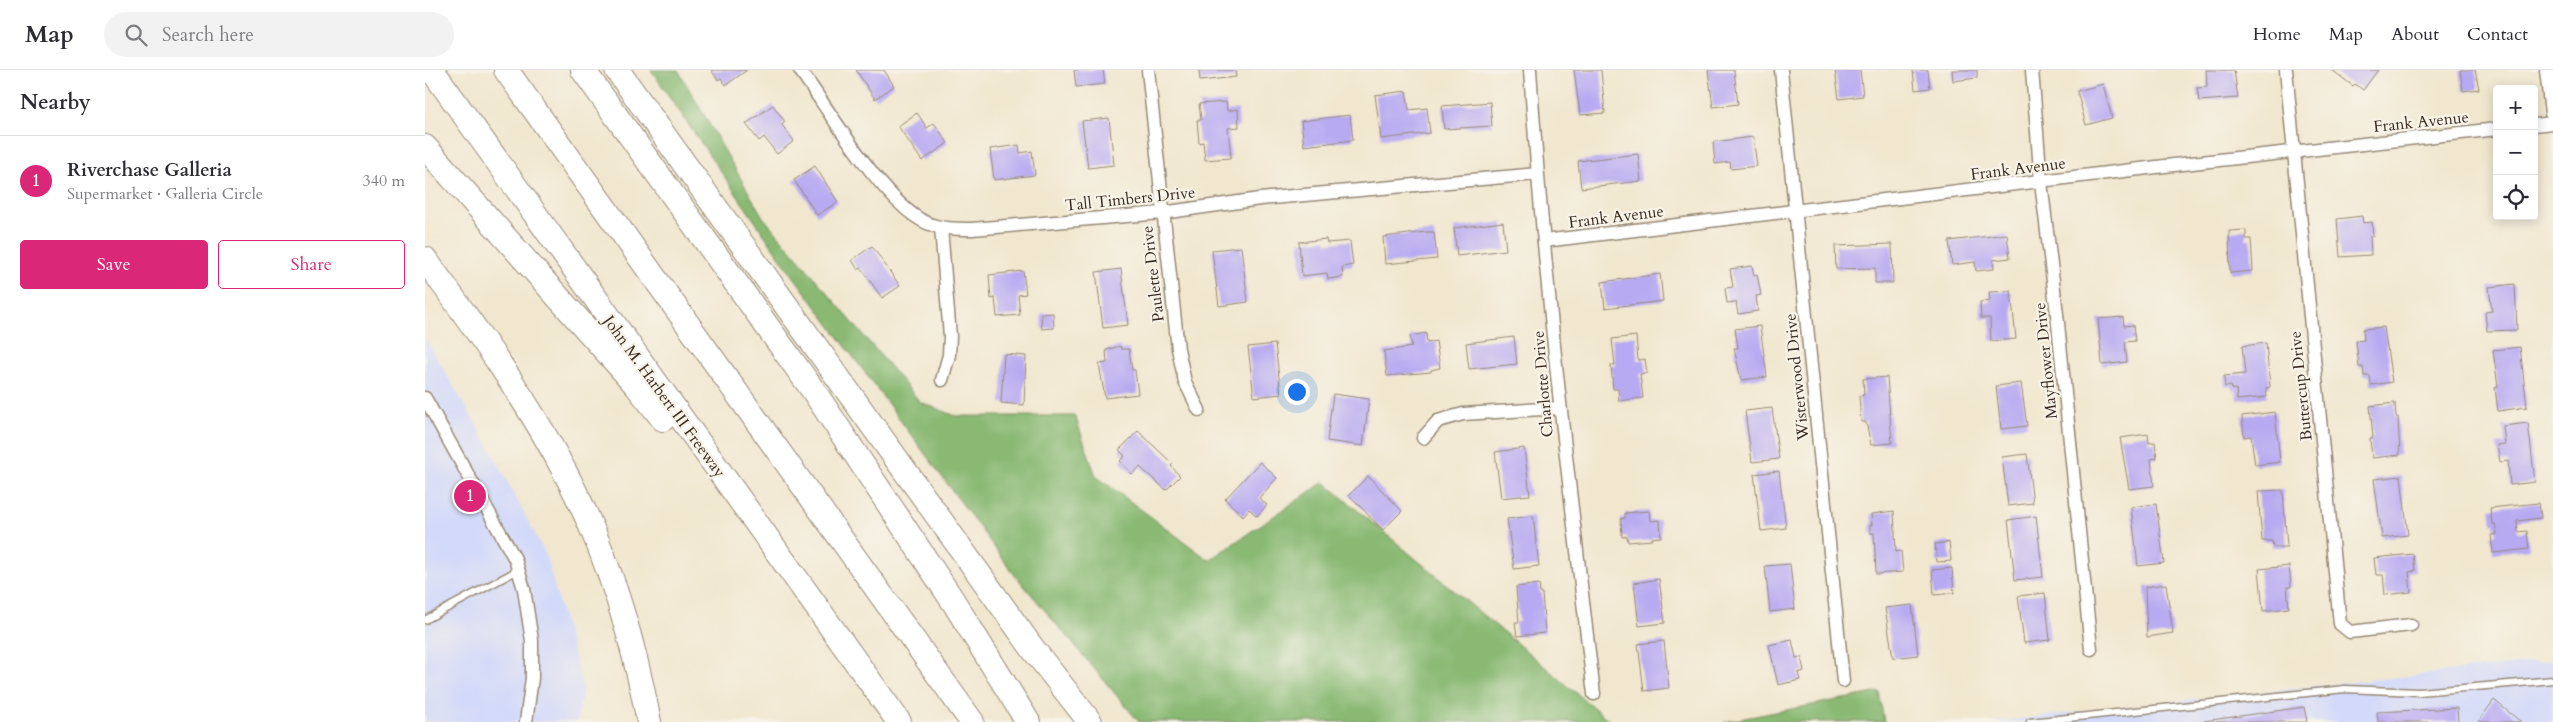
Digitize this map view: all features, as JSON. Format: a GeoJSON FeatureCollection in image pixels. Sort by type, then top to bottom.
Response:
{"type":"FeatureCollection","features":[{"type":"Feature","properties":{"kind":"highway","name":"John M. Harbert III Freeway"},"geometry":{"type":"LineString","coordinates":[[432,70],[899,722]]}},
{"type":"Feature","properties":{"kind":"highway"},"geometry":{"type":"LineString","coordinates":[[506,70],[972,722]]}},
{"type":"Feature","properties":{"kind":"highway"},"geometry":{"type":"LineString","coordinates":[[583,70],[815,392],[953,601],[1029,722]]}},
{"type":"Feature","properties":{"kind":"highway"},"geometry":{"type":"LineString","coordinates":[[617,70],[1033,649],[1090,722]]}},
{"type":"Feature","properties":{"kind":"highway"},"geometry":{"type":"LineString","coordinates":[[425,148],[637,386],[835,633]]}},
{"type":"Feature","properties":{"kind":"highway"},"geometry":{"type":"LineString","coordinates":[[425,258],[531,410],[569,479],[601,550],[632,644],[649,722]]}},
{"type":"Feature","properties":{"kind":"street","name":"Tall Timbers Drive"},"geometry":{"type":"LineString","coordinates":[[800,70],[885,189],[907,210],[925,222],[941,228],[972,229],[1162,213],[1260,199],[1537,174]]}},
{"type":"Feature","properties":{"kind":"street","name":"Paulette Drive"},"geometry":{"type":"LineString","coordinates":[[1148,70],[1178,349],[1185,382],[1199,410]]}},
{"type":"Feature","properties":{"kind":"street","name":"Charlotte Drive"},"geometry":{"type":"LineString","coordinates":[[1530,70],[1537,174],[1559,408],[1594,694]]}},
{"type":"Feature","properties":{"kind":"street","name":"Wisterwood Drive"},"geometry":{"type":"LineString","coordinates":[[1781,70],[1843,681]]}},
{"type":"Feature","properties":{"kind":"street","name":"Mayflower Drive"},"geometry":{"type":"LineString","coordinates":[[2032,70],[2041,182],[2057,314],[2091,649]]}},
{"type":"Feature","properties":{"kind":"street","name":"Buttercup Drive"},"geometry":{"type":"LineString","coordinates":[[2286,70],[2340,624],[2350,632],[2411,625]]}},
{"type":"Feature","properties":{"kind":"street"},"geometry":{"type":"LineString","coordinates":[[2548,70],[2553,113]]}},
{"type":"Feature","properties":{"kind":"street"},"geometry":{"type":"LineString","coordinates":[[2538,125],[2553,123]]}},
{"type":"Feature","properties":{"kind":"street","name":"Frank Avenue"},"geometry":{"type":"LineString","coordinates":[[1544,240],[2493,129]]}},
{"type":"Feature","properties":{"kind":"street"},"geometry":{"type":"LineString","coordinates":[[941,228],[949,336],[949,355],[941,380]]}},
{"type":"Feature","properties":{"kind":"street"},"geometry":{"type":"LineString","coordinates":[[425,398],[515,559],[524,589],[532,641],[532,678],[526,722]]}},
{"type":"Feature","properties":{"kind":"street"},"geometry":{"type":"LineString","coordinates":[[1423,438],[1438,421],[1463,414],[1559,408]]}},
{"type":"Feature","properties":{"kind":"lane"},"geometry":{"type":"LineString","coordinates":[[425,620],[518,570]]}},
{"type":"Feature","properties":{"kind":"lane"},"geometry":{"type":"LineString","coordinates":[[2031,722],[2345,689],[2419,692],[2553,680]]}},
{"type":"Feature","properties":{"kind":"shaded area"},"geometry":{"type":"Polygon","coordinates":[[[425,338],[485,439],[545,553],[583,688],[577,722],[425,722],[425,338]]]}},
{"type":"Feature","properties":{"kind":"shaded area"},"geometry":{"type":"Polygon","coordinates":[[[2553,660],[2553,722],[1991,722],[2553,660]]]}},
{"type":"Feature","properties":{"kind":"green space"},"geometry":{"type":"Polygon","coordinates":[[[651,70],[678,70],[763,217],[920,402],[956,416],[1075,416],[1096,476],[1209,560],[1324,482],[1611,722],[1139,722],[1014,574],[783,262],[651,70]]]}},
{"type":"Feature","properties":{"kind":"green space"},"geometry":{"type":"Polygon","coordinates":[[[1879,692],[1884,722],[1724,722],[1879,692]]]}},
{"type":"Feature","properties":{"kind":"building"},"geometry":{"type":"Polygon","coordinates":[[[711,70],[747,70],[726,85],[721,78],[718,80],[711,70]]]}},
{"type":"Feature","properties":{"kind":"building"},"geometry":{"type":"Polygon","coordinates":[[[856,70],[884,70],[894,86],[875,99],[856,70]]]}},
{"type":"Feature","properties":{"kind":"building"},"geometry":{"type":"Polygon","coordinates":[[[1074,70],[1103,70],[1105,84],[1076,87],[1074,70]]]}},
{"type":"Feature","properties":{"kind":"building"},"geometry":{"type":"Polygon","coordinates":[[[1199,70],[1235,70],[1236,77],[1200,81],[1199,70]]]}},
{"type":"Feature","properties":{"kind":"building"},"geometry":{"type":"Polygon","coordinates":[[[1574,70],[1601,70],[1605,113],[1580,115],[1574,70]]]}},
{"type":"Feature","properties":{"kind":"building"},"geometry":{"type":"Polygon","coordinates":[[[1708,70],[1734,70],[1738,104],[1713,107],[1708,70]]]}},
{"type":"Feature","properties":{"kind":"building"},"geometry":{"type":"Polygon","coordinates":[[[1835,70],[1860,70],[1863,96],[1839,99],[1835,70]]]}},
{"type":"Feature","properties":{"kind":"building"},"geometry":{"type":"Polygon","coordinates":[[[1913,70],[1928,70],[1930,88],[1915,90],[1913,70]]]}},
{"type":"Feature","properties":{"kind":"building"},"geometry":{"type":"Polygon","coordinates":[[[1952,70],[1977,70],[1977,78],[1953,81],[1952,70]]]}},
{"type":"Feature","properties":{"kind":"building"},"geometry":{"type":"Polygon","coordinates":[[[2206,70],[2234,70],[2238,98],[2199,101],[2197,88],[2207,87],[2206,70]]]}},
{"type":"Feature","properties":{"kind":"building"},"geometry":{"type":"Polygon","coordinates":[[[2332,70],[2378,70],[2363,90],[2355,84],[2353,86],[2332,70]]]}},
{"type":"Feature","properties":{"kind":"building"},"geometry":{"type":"Polygon","coordinates":[[[2460,70],[2475,70],[2479,89],[2463,91],[2460,70]]]}},
{"type":"Feature","properties":{"kind":"building"},"geometry":{"type":"Polygon","coordinates":[[[2103,84],[2112,118],[2086,125],[2077,91],[2103,84]]]}},
{"type":"Feature","properties":{"kind":"building"},"geometry":{"type":"Polygon","coordinates":[[[1406,91],[1409,110],[1427,108],[1430,133],[1381,139],[1375,95],[1406,91]]]}},
{"type":"Feature","properties":{"kind":"building"},"geometry":{"type":"Polygon","coordinates":[[[1226,102],[1227,111],[1238,109],[1239,127],[1228,128],[1231,158],[1205,160],[1203,142],[1199,143],[1197,120],[1201,120],[1199,104],[1226,102]]]}},
{"type":"Feature","properties":{"kind":"building"},"geometry":{"type":"Polygon","coordinates":[[[1490,102],[1492,126],[1444,129],[1442,106],[1490,102]]]}},
{"type":"Feature","properties":{"kind":"building"},"geometry":{"type":"Polygon","coordinates":[[[773,105],[785,122],[782,125],[794,141],[777,154],[764,137],[759,141],[746,124],[773,105]]]}},
{"type":"Feature","properties":{"kind":"building"},"geometry":{"type":"Polygon","coordinates":[[[917,113],[927,128],[934,123],[948,143],[922,161],[898,126],[917,113]]]}},
{"type":"Feature","properties":{"kind":"building"},"geometry":{"type":"Polygon","coordinates":[[[1350,115],[1353,140],[1304,146],[1301,121],[1350,115]]]}},
{"type":"Feature","properties":{"kind":"building"},"geometry":{"type":"Polygon","coordinates":[[[1109,118],[1114,165],[1088,168],[1082,121],[1109,118]]]}},
{"type":"Feature","properties":{"kind":"building"},"geometry":{"type":"Polygon","coordinates":[[[1753,137],[1757,166],[1731,169],[1730,162],[1715,164],[1713,142],[1753,137]]]}},
{"type":"Feature","properties":{"kind":"building"},"geometry":{"type":"Polygon","coordinates":[[[1019,145],[1020,153],[1032,151],[1035,175],[994,180],[990,149],[1019,145]]]}},
{"type":"Feature","properties":{"kind":"building"},"geometry":{"type":"Polygon","coordinates":[[[1638,154],[1641,181],[1581,188],[1578,161],[1638,154]]]}},
{"type":"Feature","properties":{"kind":"building"},"geometry":{"type":"Polygon","coordinates":[[[815,166],[838,202],[817,215],[794,180],[815,166]]]}},
{"type":"Feature","properties":{"kind":"building"},"geometry":{"type":"Polygon","coordinates":[[[2362,216],[2363,223],[2372,222],[2373,236],[2370,236],[2371,255],[2340,257],[2337,219],[2362,216]]]}},
{"type":"Feature","properties":{"kind":"building"},"geometry":{"type":"Polygon","coordinates":[[[1503,222],[1506,250],[1457,256],[1454,228],[1503,222]]]}},
{"type":"Feature","properties":{"kind":"building"},"geometry":{"type":"Polygon","coordinates":[[[2246,230],[2246,239],[2251,239],[2253,271],[2230,273],[2229,231],[2246,230]]]}},
{"type":"Feature","properties":{"kind":"building"},"geometry":{"type":"Polygon","coordinates":[[[1434,232],[1437,259],[1385,264],[1383,237],[1434,232]]]}},
{"type":"Feature","properties":{"kind":"building"},"geometry":{"type":"Polygon","coordinates":[[[2007,234],[2010,258],[1993,260],[1994,269],[1976,271],[1975,262],[1952,265],[1949,241],[2007,234]]]}},
{"type":"Feature","properties":{"kind":"building"},"geometry":{"type":"Polygon","coordinates":[[[1326,239],[1327,243],[1350,241],[1353,265],[1342,267],[1343,277],[1328,279],[1327,273],[1302,276],[1299,242],[1326,239]]]}},
{"type":"Feature","properties":{"kind":"building"},"geometry":{"type":"Polygon","coordinates":[[[1892,244],[1893,283],[1875,283],[1875,268],[1836,269],[1835,246],[1892,244]]]}},
{"type":"Feature","properties":{"kind":"building"},"geometry":{"type":"Polygon","coordinates":[[[872,246],[900,286],[882,298],[861,268],[858,270],[852,260],[872,246]]]}},
{"type":"Feature","properties":{"kind":"building"},"geometry":{"type":"Polygon","coordinates":[[[1241,247],[1248,302],[1219,306],[1212,250],[1241,247]]]}},
{"type":"Feature","properties":{"kind":"building"},"geometry":{"type":"Polygon","coordinates":[[[1752,266],[1754,275],[1757,274],[1761,295],[1756,296],[1758,311],[1738,314],[1736,302],[1727,303],[1725,288],[1733,287],[1730,269],[1752,266]]]}},
{"type":"Feature","properties":{"kind":"building"},"geometry":{"type":"Polygon","coordinates":[[[1121,269],[1128,325],[1103,328],[1096,272],[1121,269]]]}},
{"type":"Feature","properties":{"kind":"building"},"geometry":{"type":"Polygon","coordinates":[[[1023,271],[1026,294],[1018,295],[1020,315],[997,317],[995,298],[991,299],[989,275],[1023,271]]]}},
{"type":"Feature","properties":{"kind":"building"},"geometry":{"type":"Polygon","coordinates":[[[1660,274],[1663,301],[1605,308],[1602,282],[1660,274]]]}},
{"type":"Feature","properties":{"kind":"building"},"geometry":{"type":"Polygon","coordinates":[[[2515,284],[2517,330],[2487,331],[2485,312],[2492,311],[2489,287],[2515,284]]]}},
{"type":"Feature","properties":{"kind":"building"},"geometry":{"type":"Polygon","coordinates":[[[2011,291],[2016,339],[1991,341],[1990,318],[1981,318],[1980,302],[1990,301],[1989,292],[2011,291]]]}},
{"type":"Feature","properties":{"kind":"building"},"geometry":{"type":"Polygon","coordinates":[[[1053,313],[1054,328],[1042,329],[1041,314],[1053,313]]]}},
{"type":"Feature","properties":{"kind":"building"},"geometry":{"type":"Polygon","coordinates":[[[2123,317],[2124,326],[2133,325],[2135,341],[2125,342],[2127,362],[2102,365],[2098,319],[2123,317]]]}},
{"type":"Feature","properties":{"kind":"building"},"geometry":{"type":"Polygon","coordinates":[[[1760,326],[1767,377],[1741,380],[1734,348],[1738,348],[1735,329],[1760,326]]]}},
{"type":"Feature","properties":{"kind":"building"},"geometry":{"type":"Polygon","coordinates":[[[2384,327],[2392,382],[2371,385],[2370,376],[2364,376],[2363,367],[2359,367],[2356,341],[2364,340],[2363,329],[2384,327]]]}},
{"type":"Feature","properties":{"kind":"building"},"geometry":{"type":"Polygon","coordinates":[[[1426,333],[1427,343],[1436,341],[1440,368],[1431,370],[1431,372],[1387,376],[1384,351],[1412,347],[1410,336],[1426,333]]]}},
{"type":"Feature","properties":{"kind":"building"},"geometry":{"type":"Polygon","coordinates":[[[1636,336],[1638,360],[1645,359],[1647,373],[1640,374],[1643,398],[1619,401],[1618,389],[1613,389],[1611,365],[1615,365],[1612,339],[1636,336]]]}},
{"type":"Feature","properties":{"kind":"building"},"geometry":{"type":"Polygon","coordinates":[[[1514,337],[1517,364],[1469,369],[1466,343],[1514,337]]]}},
{"type":"Feature","properties":{"kind":"building"},"geometry":{"type":"Polygon","coordinates":[[[2266,343],[2270,387],[2266,388],[2267,397],[2237,400],[2236,389],[2232,390],[2231,386],[2225,387],[2224,376],[2245,374],[2242,346],[2266,343]]]}},
{"type":"Feature","properties":{"kind":"building"},"geometry":{"type":"Polygon","coordinates":[[[1275,344],[1281,394],[1254,397],[1248,347],[1275,344]]]}},
{"type":"Feature","properties":{"kind":"building"},"geometry":{"type":"Polygon","coordinates":[[[1120,346],[1121,349],[1129,349],[1132,370],[1135,370],[1138,394],[1105,398],[1099,364],[1107,363],[1106,350],[1120,346]]]}},
{"type":"Feature","properties":{"kind":"building"},"geometry":{"type":"Polygon","coordinates":[[[2520,347],[2527,407],[2498,411],[2495,388],[2498,387],[2493,350],[2520,347]]]}},
{"type":"Feature","properties":{"kind":"building"},"geometry":{"type":"Polygon","coordinates":[[[1004,354],[1026,356],[1024,405],[1001,403],[1004,354]]]}},
{"type":"Feature","properties":{"kind":"building"},"geometry":{"type":"Polygon","coordinates":[[[1887,377],[1892,443],[1871,445],[1866,422],[1861,422],[1859,396],[1864,395],[1863,379],[1887,377]]]}},
{"type":"Feature","properties":{"kind":"building"},"geometry":{"type":"Polygon","coordinates":[[[2021,383],[2027,426],[2001,429],[1996,386],[2021,383]]]}},
{"type":"Feature","properties":{"kind":"building"},"geometry":{"type":"Polygon","coordinates":[[[1333,394],[1369,399],[1363,446],[1327,441],[1333,394]]]}},
{"type":"Feature","properties":{"kind":"building"},"geometry":{"type":"Polygon","coordinates":[[[2395,403],[2396,417],[2398,417],[2400,455],[2372,458],[2370,438],[2373,438],[2370,406],[2395,403]]]}},
{"type":"Feature","properties":{"kind":"building"},"geometry":{"type":"Polygon","coordinates":[[[1772,408],[1779,459],[1752,462],[1745,411],[1772,408]]]}},
{"type":"Feature","properties":{"kind":"building"},"geometry":{"type":"Polygon","coordinates":[[[2275,412],[2280,462],[2255,465],[2251,436],[2244,437],[2242,416],[2275,412]]]}},
{"type":"Feature","properties":{"kind":"building"},"geometry":{"type":"Polygon","coordinates":[[[2528,423],[2535,482],[2510,485],[2508,461],[2500,462],[2497,445],[2505,444],[2503,426],[2528,423]]]}},
{"type":"Feature","properties":{"kind":"building"},"geometry":{"type":"Polygon","coordinates":[[[1138,431],[1173,464],[1171,466],[1180,476],[1166,490],[1140,467],[1132,474],[1120,461],[1125,456],[1119,450],[1138,431]]]}},
{"type":"Feature","properties":{"kind":"building"},"geometry":{"type":"Polygon","coordinates":[[[2148,434],[2149,443],[2155,442],[2157,458],[2151,459],[2154,486],[2129,489],[2120,438],[2148,434]]]}},
{"type":"Feature","properties":{"kind":"building"},"geometry":{"type":"Polygon","coordinates":[[[1524,448],[1530,495],[1501,498],[1495,452],[1524,448]]]}},
{"type":"Feature","properties":{"kind":"building"},"geometry":{"type":"Polygon","coordinates":[[[2027,454],[2033,503],[2008,506],[2002,457],[2027,454]]]}},
{"type":"Feature","properties":{"kind":"building"},"geometry":{"type":"Polygon","coordinates":[[[1260,462],[1277,478],[1259,498],[1267,505],[1257,516],[1249,509],[1243,516],[1225,499],[1260,462]]]}},
{"type":"Feature","properties":{"kind":"building"},"geometry":{"type":"Polygon","coordinates":[[[1779,471],[1786,528],[1761,531],[1754,474],[1779,471]]]}},
{"type":"Feature","properties":{"kind":"building"},"geometry":{"type":"Polygon","coordinates":[[[1368,476],[1402,511],[1383,530],[1349,495],[1368,476]]]}},
{"type":"Feature","properties":{"kind":"building"},"geometry":{"type":"Polygon","coordinates":[[[2401,476],[2408,535],[2382,538],[2374,479],[2401,476]]]}},
{"type":"Feature","properties":{"kind":"building"},"geometry":{"type":"Polygon","coordinates":[[[2283,490],[2287,547],[2273,547],[2272,541],[2262,541],[2258,491],[2283,490]]]}},
{"type":"Feature","properties":{"kind":"building"},"geometry":{"type":"Polygon","coordinates":[[[2539,503],[2541,518],[2517,521],[2518,532],[2527,531],[2529,549],[2493,553],[2491,535],[2497,534],[2495,524],[2492,524],[2490,508],[2539,503]]]}},
{"type":"Feature","properties":{"kind":"building"},"geometry":{"type":"Polygon","coordinates":[[[2156,504],[2164,563],[2138,566],[2131,507],[2156,504]]]}},
{"type":"Feature","properties":{"kind":"building"},"geometry":{"type":"Polygon","coordinates":[[[1649,511],[1650,521],[1660,520],[1661,537],[1652,538],[1652,540],[1628,542],[1627,536],[1622,537],[1621,519],[1625,518],[1625,513],[1649,511]]]}},
{"type":"Feature","properties":{"kind":"building"},"geometry":{"type":"Polygon","coordinates":[[[1894,511],[1896,552],[1901,551],[1903,572],[1876,574],[1874,533],[1870,533],[1870,525],[1872,525],[1871,514],[1894,511]]]}},
{"type":"Feature","properties":{"kind":"building"},"geometry":{"type":"Polygon","coordinates":[[[1533,516],[1539,566],[1514,569],[1507,519],[1533,516]]]}},
{"type":"Feature","properties":{"kind":"building"},"geometry":{"type":"Polygon","coordinates":[[[2036,516],[2043,577],[2015,580],[2008,520],[2036,516]]]}},
{"type":"Feature","properties":{"kind":"building"},"geometry":{"type":"Polygon","coordinates":[[[1949,542],[1951,561],[1937,562],[1935,544],[1949,542]]]}},
{"type":"Feature","properties":{"kind":"building"},"geometry":{"type":"Polygon","coordinates":[[[2413,554],[2415,571],[2409,572],[2411,592],[2385,595],[2383,575],[2376,575],[2374,558],[2413,554]]]}},
{"type":"Feature","properties":{"kind":"building"},"geometry":{"type":"Polygon","coordinates":[[[1790,564],[1795,609],[1770,612],[1765,566],[1790,564]]]}},
{"type":"Feature","properties":{"kind":"building"},"geometry":{"type":"Polygon","coordinates":[[[2289,566],[2291,587],[2287,587],[2289,608],[2263,611],[2259,569],[2289,566]]]}},
{"type":"Feature","properties":{"kind":"building"},"geometry":{"type":"Polygon","coordinates":[[[1952,568],[1954,593],[1934,595],[1932,570],[1952,568]]]}},
{"type":"Feature","properties":{"kind":"building"},"geometry":{"type":"Polygon","coordinates":[[[1659,579],[1665,623],[1639,626],[1634,583],[1659,579]]]}},
{"type":"Feature","properties":{"kind":"building"},"geometry":{"type":"Polygon","coordinates":[[[1539,584],[1540,593],[1542,593],[1545,633],[1517,636],[1515,622],[1519,622],[1516,587],[1539,584]]]}},
{"type":"Feature","properties":{"kind":"building"},"geometry":{"type":"Polygon","coordinates":[[[2166,584],[2173,633],[2147,637],[2145,587],[2166,584]]]}},
{"type":"Feature","properties":{"kind":"building"},"geometry":{"type":"Polygon","coordinates":[[[2045,593],[2050,640],[2024,643],[2018,596],[2045,593]]]}},
{"type":"Feature","properties":{"kind":"building"},"geometry":{"type":"Polygon","coordinates":[[[1912,605],[1918,655],[1893,658],[1885,608],[1912,605]]]}},
{"type":"Feature","properties":{"kind":"building"},"geometry":{"type":"Polygon","coordinates":[[[1792,640],[1796,658],[1801,657],[1804,671],[1798,673],[1800,680],[1778,685],[1769,645],[1792,640]]]}},
{"type":"Feature","properties":{"kind":"building"},"geometry":{"type":"Polygon","coordinates":[[[1664,641],[1669,688],[1644,691],[1638,644],[1664,641]]]}},
{"type":"Feature","properties":{"kind":"building"},"geometry":{"type":"Polygon","coordinates":[[[2494,700],[2521,722],[2478,722],[2494,700]]]}},
{"type":"Feature","properties":{"kind":"building"},"geometry":{"type":"Polygon","coordinates":[[[2304,707],[2307,722],[2204,722],[2204,721],[2304,707]]]}},
{"type":"Feature","properties":{"kind":"building"},"geometry":{"type":"Polygon","coordinates":[[[2457,708],[2458,722],[2378,722],[2377,712],[2457,708]]]}},
{"type":"Feature","properties":{"kind":"place","name":"Riverchase Galleria"},"geometry":{"type":"Point","coordinates":[470,496]}}]}
